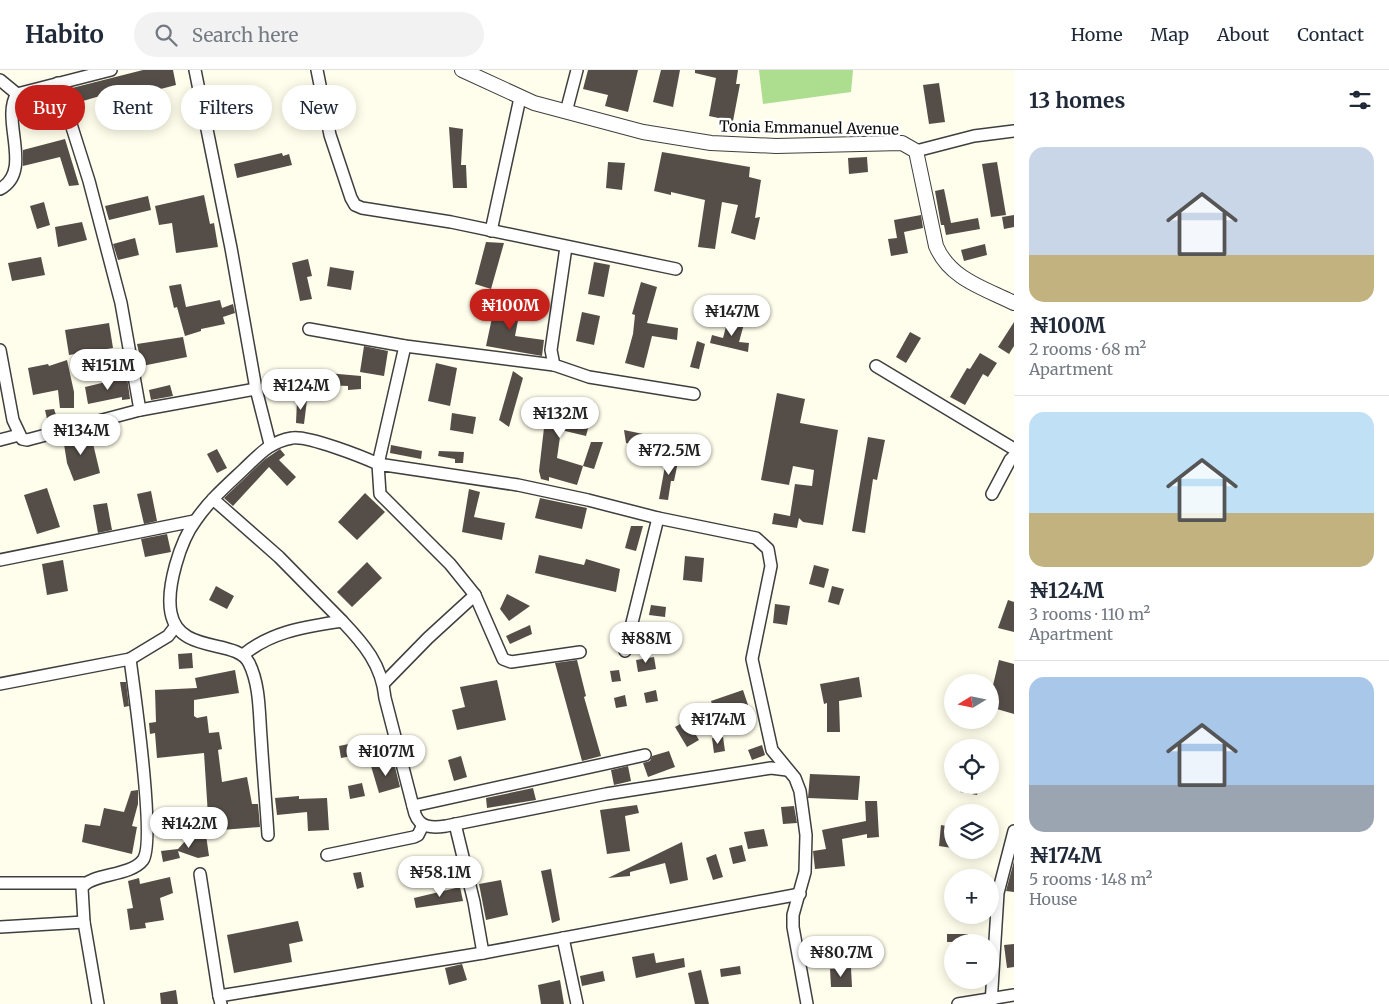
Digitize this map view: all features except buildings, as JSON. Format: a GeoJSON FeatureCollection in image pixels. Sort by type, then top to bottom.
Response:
{"type":"FeatureCollection","features":[{"type":"Feature","properties":{"kind":"street"},"geometry":{"type":"LineString","coordinates":[[51,85],[111,70]]}},
{"type":"Feature","properties":{"kind":"street"},"geometry":{"type":"LineString","coordinates":[[195,70],[232,248],[256,389],[270,444]]}},
{"type":"Feature","properties":{"kind":"street"},"geometry":{"type":"LineString","coordinates":[[317,70],[330,135],[350,198],[355,205],[362,208],[451,222],[676,269]]}},
{"type":"Feature","properties":{"kind":"street","name":"Tonia Emmanuel Avenue"},"geometry":{"type":"LineString","coordinates":[[462,70],[520,98],[566,112],[643,132],[711,143],[804,146],[902,143],[916,151],[974,136],[1014,131]]}},
{"type":"Feature","properties":{"kind":"street"},"geometry":{"type":"LineString","coordinates":[[566,112],[577,70]]}},
{"type":"Feature","properties":{"kind":"street"},"geometry":{"type":"LineString","coordinates":[[0,80],[15,92]]}},
{"type":"Feature","properties":{"kind":"street"},"geometry":{"type":"LineString","coordinates":[[58,83],[89,181],[122,302],[140,410]]}},
{"type":"Feature","properties":{"kind":"street"},"geometry":{"type":"LineString","coordinates":[[0,189],[10,182],[14,170],[10,107],[15,98]]}},
{"type":"Feature","properties":{"kind":"street"},"geometry":{"type":"LineString","coordinates":[[491,231],[520,98]]}},
{"type":"Feature","properties":{"kind":"street"},"geometry":{"type":"LineString","coordinates":[[916,151],[936,246],[942,258],[960,276],[1014,303]]}},
{"type":"Feature","properties":{"kind":"street"},"geometry":{"type":"LineString","coordinates":[[554,364],[552,350],[566,247]]}},
{"type":"Feature","properties":{"kind":"street"},"geometry":{"type":"LineString","coordinates":[[309,329],[405,346],[554,364],[589,377],[694,394]]}},
{"type":"Feature","properties":{"kind":"street"},"geometry":{"type":"LineString","coordinates":[[405,346],[378,464],[380,494],[450,564],[475,595],[502,659],[511,662],[580,652]]}},
{"type":"Feature","properties":{"kind":"street"},"geometry":{"type":"LineString","coordinates":[[0,350],[13,420],[18,435],[27,440],[140,410],[256,389]]}},
{"type":"Feature","properties":{"kind":"street"},"geometry":{"type":"LineString","coordinates":[[876,366],[1014,449]]}},
{"type":"Feature","properties":{"kind":"street"},"geometry":{"type":"LineString","coordinates":[[0,440],[18,435]]}},
{"type":"Feature","properties":{"kind":"street"},"geometry":{"type":"LineString","coordinates":[[268,835],[256,685],[249,662],[243,655],[197,640],[180,632],[175,627],[171,611],[174,572],[194,521],[213,499],[270,444],[296,438],[360,456],[378,464],[518,485],[658,518],[756,538],[768,549],[771,566],[752,659],[768,736],[775,756],[798,784],[806,835],[805,872],[800,894],[792,915],[806,1004]]}},
{"type":"Feature","properties":{"kind":"street"},"geometry":{"type":"LineString","coordinates":[[992,494],[1014,456]]}},
{"type":"Feature","properties":{"kind":"street"},"geometry":{"type":"LineString","coordinates":[[213,499],[278,557],[369,651],[384,683],[385,698],[413,806],[418,820],[423,825],[437,827],[606,794],[771,768],[787,770]]}},
{"type":"Feature","properties":{"kind":"street"},"geometry":{"type":"LineString","coordinates":[[625,651],[658,518]]}},
{"type":"Feature","properties":{"kind":"street"},"geometry":{"type":"LineString","coordinates":[[0,560],[194,521]]}},
{"type":"Feature","properties":{"kind":"street"},"geometry":{"type":"LineString","coordinates":[[384,683],[428,638],[475,595]]}},
{"type":"Feature","properties":{"kind":"street"},"geometry":{"type":"LineString","coordinates":[[243,655],[259,642],[281,632],[342,621]]}},
{"type":"Feature","properties":{"kind":"street"},"geometry":{"type":"LineString","coordinates":[[0,684],[130,659],[168,636],[175,627]]}},
{"type":"Feature","properties":{"kind":"street"},"geometry":{"type":"LineString","coordinates":[[0,883],[84,884],[137,866],[145,857],[147,832],[142,754],[130,659]]}},
{"type":"Feature","properties":{"kind":"street"},"geometry":{"type":"LineString","coordinates":[[413,806],[645,755]]}},
{"type":"Feature","properties":{"kind":"street"},"geometry":{"type":"LineString","coordinates":[[771,768],[775,756]]}},
{"type":"Feature","properties":{"kind":"street"},"geometry":{"type":"LineString","coordinates":[[455,824],[474,902],[483,953]]}},
{"type":"Feature","properties":{"kind":"street"},"geometry":{"type":"LineString","coordinates":[[327,855],[414,837],[418,835],[423,825]]}},
{"type":"Feature","properties":{"kind":"street"},"geometry":{"type":"LineString","coordinates":[[991,1002],[998,893],[1014,831]]}},
{"type":"Feature","properties":{"kind":"street"},"geometry":{"type":"LineString","coordinates":[[200,874],[220,1000],[800,894]]}},
{"type":"Feature","properties":{"kind":"street"},"geometry":{"type":"LineString","coordinates":[[84,884],[82,888],[84,922],[98,1004]]}},
{"type":"Feature","properties":{"kind":"street"},"geometry":{"type":"LineString","coordinates":[[0,927],[84,922]]}},
{"type":"Feature","properties":{"kind":"street"},"geometry":{"type":"LineString","coordinates":[[564,938],[577,1004]]}},
{"type":"Feature","properties":{"kind":"street"},"geometry":{"type":"LineString","coordinates":[[958,1004],[991,1002],[1014,995]]}},
{"type":"Feature","properties":{"kind":"green space"},"geometry":{"type":"Polygon","coordinates":[[[759,70],[853,70],[851,92],[763,104],[759,70]]]}}]}
